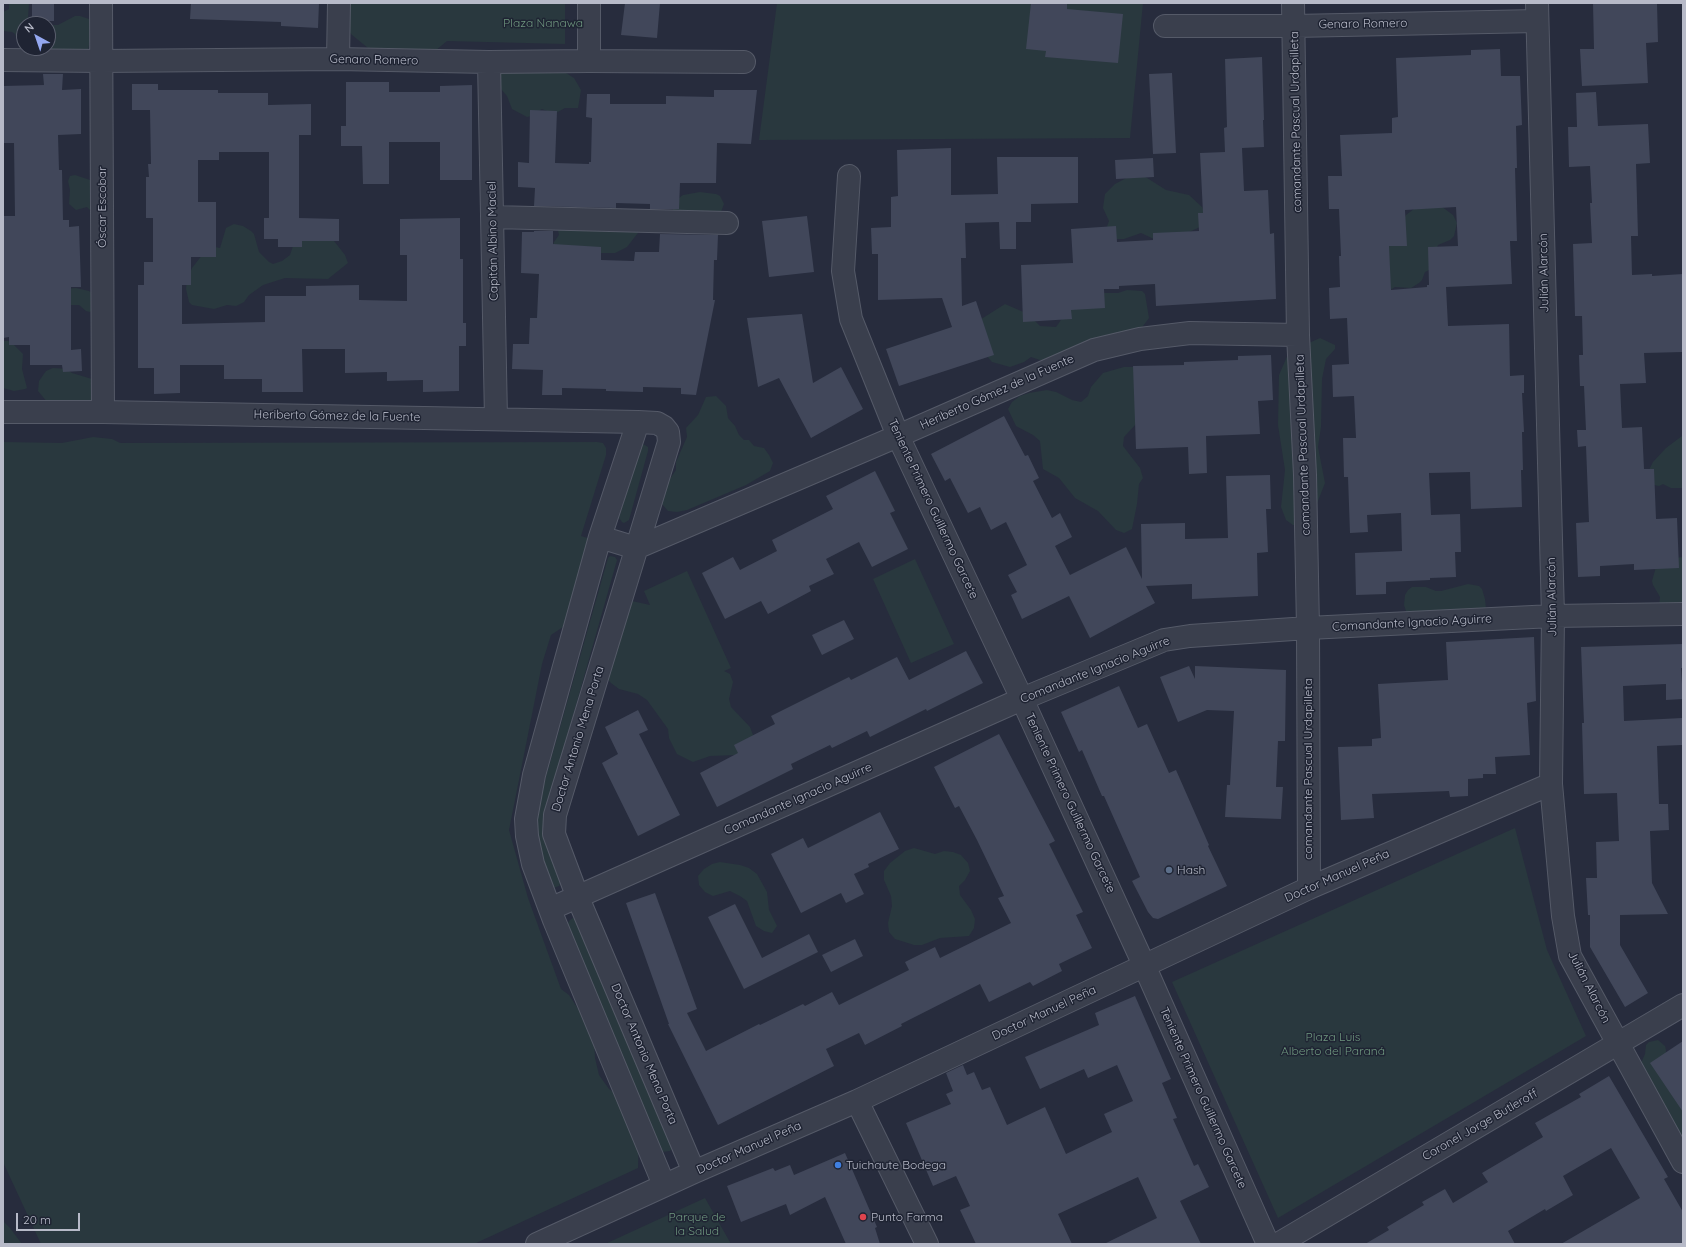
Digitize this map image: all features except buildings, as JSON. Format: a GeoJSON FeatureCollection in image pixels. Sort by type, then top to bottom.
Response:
{"type":"FeatureCollection","features":[{"type":"Feature","properties":{"kind":"street","name":"Óscar Escobar"},"geometry":{"type":"LineString","coordinates":[[101,3],[103,412]]}},
{"type":"Feature","properties":{"kind":"street"},"geometry":{"type":"LineString","coordinates":[[338,59],[339,3]]}},
{"type":"Feature","properties":{"kind":"street"},"geometry":{"type":"LineString","coordinates":[[588,3],[589,61]]}},
{"type":"Feature","properties":{"kind":"street","name":"comandante Pascual Urdapilleta"},"geometry":{"type":"LineString","coordinates":[[1293,3],[1298,335],[1305,475],[1308,628],[1309,888]]}},
{"type":"Feature","properties":{"kind":"street","name":"Genaro Romero"},"geometry":{"type":"LineString","coordinates":[[1165,26],[1294,26],[1537,12]]}},
{"type":"Feature","properties":{"kind":"street","name":"Julián Alarcón"},"geometry":{"type":"LineString","coordinates":[[1537,12],[1553,616],[1551,784],[1563,916],[1570,956],[1683,1162]]}},
{"type":"Feature","properties":{"kind":"street","name":"Genaro Romero"},"geometry":{"type":"LineString","coordinates":[[3,60],[101,61],[338,59],[489,62],[744,62]]}},
{"type":"Feature","properties":{"kind":"street","name":"Capitán Albino Maciel"},"geometry":{"type":"LineString","coordinates":[[489,62],[496,419]]}},
{"type":"Feature","properties":{"kind":"street","name":"Teniente Primero Guillermo Garcete"},"geometry":{"type":"LineString","coordinates":[[849,176],[843,271],[851,319],[898,436],[1022,699],[1144,965],[1268,1244]]}},
{"type":"Feature","properties":{"kind":"street"},"geometry":{"type":"LineString","coordinates":[[493,217],[727,223]]}},
{"type":"Feature","properties":{"kind":"street","name":"Heriberto Gómez de la Fuente"},"geometry":{"type":"LineString","coordinates":[[636,548],[1094,350],[1140,339],[1190,333],[1298,335]]}},
{"type":"Feature","properties":{"kind":"street","name":"Heriberto Gómez de la Fuente"},"geometry":{"type":"LineString","coordinates":[[3,412],[103,412],[638,422],[657,423],[664,427],[668,432]]}},
{"type":"Feature","properties":{"kind":"street"},"geometry":{"type":"LineString","coordinates":[[638,422],[600,537],[534,775],[526,819],[527,836],[533,864],[550,909],[664,1185]]}},
{"type":"Feature","properties":{"kind":"street","name":"Doctor Antonio Mena Porta"},"geometry":{"type":"LineString","coordinates":[[668,432],[669,442],[555,815],[554,834],[578,898],[694,1172]]}},
{"type":"Feature","properties":{"kind":"street"},"geometry":{"type":"LineString","coordinates":[[600,537],[636,548]]}},
{"type":"Feature","properties":{"kind":"street","name":"Comandante Ignacio Aguirre"},"geometry":{"type":"LineString","coordinates":[[550,909],[578,898],[1022,699],[1164,640],[1190,636],[1308,628],[1553,616],[1683,614]]}},
{"type":"Feature","properties":{"kind":"street","name":"Doctor Manuel Peña"},"geometry":{"type":"LineString","coordinates":[[537,1244],[664,1185],[857,1101],[1309,888],[1551,784]]}},
{"type":"Feature","properties":{"kind":"street","name":"Coronel Jorge Butleroff"},"geometry":{"type":"LineString","coordinates":[[1278,1244],[1683,1005]]}},
{"type":"Feature","properties":{"kind":"street"},"geometry":{"type":"LineString","coordinates":[[857,1101],[927,1244]]}},
{"type":"Feature","properties":{"kind":"green space"},"geometry":{"type":"Polygon","coordinates":[[[9,3],[29,3],[28,16],[16,16],[16,37],[12,32],[3,31],[3,12],[9,9],[9,3]]]}},
{"type":"Feature","properties":{"kind":"green space","name":"Plaza Nanawa"},"geometry":{"type":"Polygon","coordinates":[[[344,3],[565,3],[565,44],[447,41],[435,51],[373,52],[352,35],[346,28],[344,3]]]}},
{"type":"Feature","properties":{"kind":"green space"},"geometry":{"type":"Polygon","coordinates":[[[777,3],[1143,3],[1130,138],[759,140],[777,3]]]}},
{"type":"Feature","properties":{"kind":"green space"},"geometry":{"type":"Polygon","coordinates":[[[75,16],[89,19],[92,23],[90,41],[88,50],[84,53],[56,53],[56,25],[75,16]]]}},
{"type":"Feature","properties":{"kind":"green space"},"geometry":{"type":"Polygon","coordinates":[[[555,66],[574,78],[581,90],[578,108],[565,108],[554,114],[542,109],[527,117],[512,109],[507,96],[501,89],[499,74],[502,70],[555,66]]]}},
{"type":"Feature","properties":{"kind":"green space"},"geometry":{"type":"Polygon","coordinates":[[[1134,174],[1144,176],[1166,190],[1189,195],[1202,207],[1206,215],[1202,226],[1185,234],[1154,239],[1141,233],[1124,239],[1115,239],[1106,229],[1109,221],[1103,208],[1105,194],[1115,184],[1134,174]]]}},
{"type":"Feature","properties":{"kind":"green space"},"geometry":{"type":"Polygon","coordinates":[[[75,175],[93,181],[93,213],[87,207],[76,210],[69,204],[70,190],[68,181],[70,176],[75,175]]]}},
{"type":"Feature","properties":{"kind":"green space"},"geometry":{"type":"Polygon","coordinates":[[[700,192],[720,196],[724,204],[721,212],[714,217],[668,217],[673,210],[673,205],[679,198],[683,195],[700,192]]]}},
{"type":"Feature","properties":{"kind":"green space"},"geometry":{"type":"Polygon","coordinates":[[[1441,206],[1453,215],[1457,223],[1454,236],[1450,240],[1438,245],[1429,270],[1425,272],[1419,283],[1411,288],[1395,287],[1387,292],[1387,249],[1392,234],[1406,215],[1414,209],[1441,206]]]}},
{"type":"Feature","properties":{"kind":"green space"},"geometry":{"type":"Polygon","coordinates":[[[562,207],[570,212],[615,208],[632,214],[641,229],[627,247],[615,253],[598,253],[553,246],[559,235],[557,226],[558,209],[562,207]]]}},
{"type":"Feature","properties":{"kind":"green space"},"geometry":{"type":"Polygon","coordinates":[[[234,224],[243,226],[254,234],[259,252],[273,264],[282,261],[290,255],[293,246],[299,239],[334,241],[345,255],[348,263],[328,279],[285,278],[263,285],[249,295],[244,302],[236,306],[227,305],[214,309],[192,305],[189,302],[186,289],[187,280],[192,268],[203,254],[215,247],[220,248],[226,228],[234,224]]]}},
{"type":"Feature","properties":{"kind":"green space"},"geometry":{"type":"Polygon","coordinates":[[[76,288],[89,291],[96,297],[93,309],[90,312],[86,311],[79,305],[70,305],[63,289],[76,288]]]}},
{"type":"Feature","properties":{"kind":"green space"},"geometry":{"type":"Polygon","coordinates":[[[1127,290],[1142,291],[1145,294],[1149,318],[1140,330],[1043,361],[1031,357],[1024,362],[1010,367],[992,362],[986,355],[975,323],[1005,304],[1028,314],[1040,326],[1056,327],[1070,307],[1104,293],[1118,293],[1127,290]]]}},
{"type":"Feature","properties":{"kind":"green space"},"geometry":{"type":"Polygon","coordinates":[[[1320,338],[1335,345],[1335,349],[1326,359],[1322,379],[1321,427],[1318,447],[1325,483],[1316,506],[1298,525],[1293,525],[1286,520],[1281,507],[1285,470],[1278,425],[1279,375],[1289,352],[1320,338]]]}},
{"type":"Feature","properties":{"kind":"green space"},"geometry":{"type":"Polygon","coordinates":[[[3,341],[12,343],[23,354],[22,369],[27,388],[25,389],[14,391],[3,388],[3,341]]]}},
{"type":"Feature","properties":{"kind":"green space"},"geometry":{"type":"Polygon","coordinates":[[[1124,367],[1134,367],[1136,424],[1124,437],[1123,446],[1140,468],[1143,478],[1139,484],[1132,529],[1124,533],[1116,530],[1098,511],[1075,498],[1059,478],[1043,469],[1040,441],[1033,435],[1016,426],[1008,409],[1012,402],[1020,396],[1047,390],[1081,402],[1088,396],[1091,387],[1103,373],[1124,367]]]}},
{"type":"Feature","properties":{"kind":"green space"},"geometry":{"type":"Polygon","coordinates":[[[53,368],[67,369],[72,373],[92,379],[93,402],[48,403],[38,391],[39,381],[46,371],[53,368]]]}},
{"type":"Feature","properties":{"kind":"green space"},"geometry":{"type":"Polygon","coordinates":[[[716,396],[726,406],[728,418],[735,426],[739,435],[744,440],[749,440],[754,446],[764,448],[773,463],[770,471],[746,485],[687,510],[677,512],[668,511],[661,503],[665,486],[676,470],[676,462],[687,437],[686,428],[698,415],[706,397],[716,396]]]}},
{"type":"Feature","properties":{"kind":"green space"},"geometry":{"type":"Polygon","coordinates":[[[1683,431],[1683,488],[1671,488],[1663,484],[1659,486],[1654,485],[1647,474],[1653,462],[1666,448],[1682,436],[1683,431]]]}},
{"type":"Feature","properties":{"kind":"green space"},"geometry":{"type":"Polygon","coordinates":[[[93,437],[112,439],[120,443],[603,443],[606,448],[606,455],[581,536],[594,540],[572,621],[551,635],[542,664],[509,830],[528,898],[561,989],[569,995],[588,1024],[594,1040],[595,1058],[599,1075],[609,1089],[623,1099],[639,1130],[638,1168],[474,1244],[41,1244],[3,1162],[3,442],[62,443],[93,437]]]}},
{"type":"Feature","properties":{"kind":"green space"},"geometry":{"type":"Polygon","coordinates":[[[643,444],[648,447],[648,451],[629,520],[624,523],[619,518],[639,446],[643,444]]]}},
{"type":"Feature","properties":{"kind":"green space"},"geometry":{"type":"Polygon","coordinates":[[[610,556],[615,557],[617,560],[545,815],[544,839],[561,882],[559,886],[553,888],[539,857],[536,812],[608,558],[610,556]]]}},
{"type":"Feature","properties":{"kind":"green space"},"geometry":{"type":"Polygon","coordinates":[[[1683,557],[1683,618],[1659,607],[1660,597],[1652,581],[1656,567],[1673,558],[1683,557]]]}},
{"type":"Feature","properties":{"kind":"green space"},"geometry":{"type":"Polygon","coordinates":[[[915,559],[954,644],[911,663],[873,579],[915,559]]]}},
{"type":"Feature","properties":{"kind":"green space"},"geometry":{"type":"Polygon","coordinates":[[[687,571],[731,668],[724,671],[730,674],[733,682],[729,699],[731,707],[750,727],[753,735],[751,745],[736,755],[710,756],[693,762],[677,754],[669,738],[668,729],[647,700],[638,694],[619,689],[605,676],[623,603],[632,601],[650,605],[644,591],[687,571]]]}},
{"type":"Feature","properties":{"kind":"green space"},"geometry":{"type":"Polygon","coordinates":[[[1468,584],[1479,586],[1482,589],[1486,608],[1483,612],[1407,614],[1404,605],[1405,595],[1412,587],[1426,587],[1436,591],[1441,591],[1468,584]]]}},
{"type":"Feature","properties":{"kind":"green space","name":"Plaza Luis Alberto del Paraná"},"geometry":{"type":"Polygon","coordinates":[[[1515,828],[1547,950],[1586,1036],[1278,1218],[1172,982],[1515,828]]]}},
{"type":"Feature","properties":{"kind":"green space"},"geometry":{"type":"Polygon","coordinates":[[[914,848],[935,854],[944,851],[953,852],[961,855],[968,863],[970,871],[965,880],[959,886],[960,895],[971,910],[975,919],[974,928],[969,936],[940,938],[922,945],[914,945],[895,939],[889,932],[888,923],[892,906],[891,896],[884,880],[884,871],[890,863],[905,851],[914,848]]]}},
{"type":"Feature","properties":{"kind":"green space"},"geometry":{"type":"Polygon","coordinates":[[[720,862],[740,865],[749,868],[757,874],[767,892],[769,910],[777,926],[772,933],[764,931],[756,926],[747,901],[740,896],[730,891],[713,896],[705,892],[699,885],[698,876],[704,869],[712,864],[720,862]]]}},
{"type":"Feature","properties":{"kind":"green space"},"geometry":{"type":"Polygon","coordinates":[[[573,918],[575,919],[672,1148],[670,1151],[662,1152],[567,924],[573,918]]]}},
{"type":"Feature","properties":{"kind":"green space"},"geometry":{"type":"Polygon","coordinates":[[[1658,1040],[1665,1046],[1666,1050],[1665,1069],[1683,1091],[1683,1140],[1668,1110],[1645,1081],[1641,1063],[1645,1054],[1646,1045],[1649,1042],[1658,1040]]]}},
{"type":"Feature","properties":{"kind":"green space","name":"Parque de la Salud"},"geometry":{"type":"Polygon","coordinates":[[[705,1198],[731,1244],[605,1244],[705,1198]]]}},
{"type":"Feature","properties":{"kind":"green space"},"geometry":{"type":"Polygon","coordinates":[[[3,1221],[10,1228],[22,1244],[3,1244],[3,1221]]]}},
{"type":"Feature","properties":{"kind":"place","name":"Hash"},"geometry":{"type":"Point","coordinates":[1169,870]}},
{"type":"Feature","properties":{"kind":"place","name":"Tuichaute Bodega"},"geometry":{"type":"Point","coordinates":[838,1165]}},
{"type":"Feature","properties":{"kind":"place","name":"Punto Farma"},"geometry":{"type":"Point","coordinates":[863,1217]}}]}
